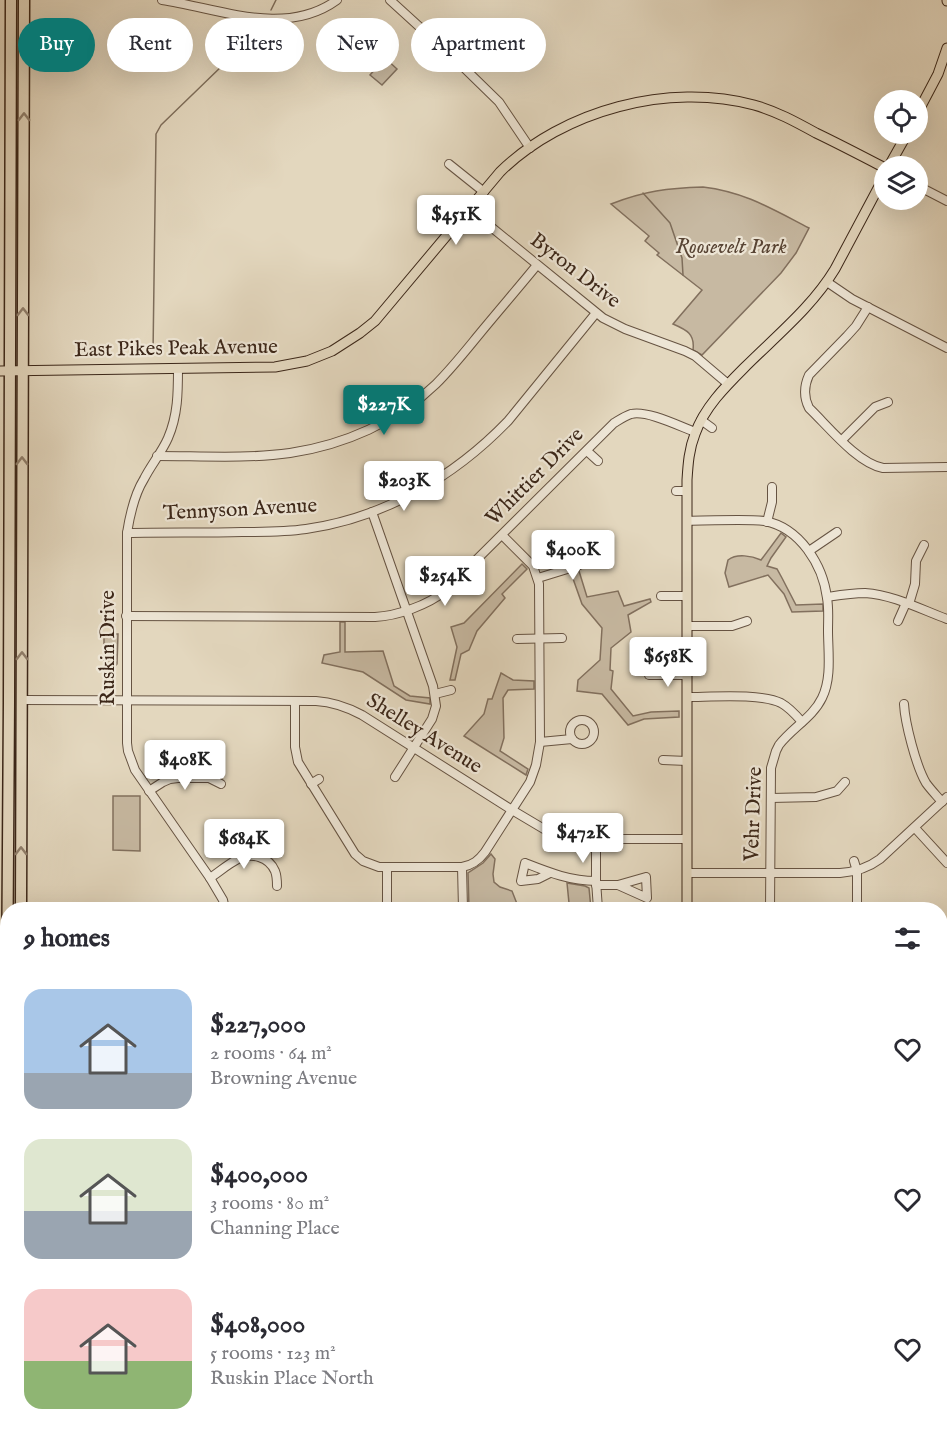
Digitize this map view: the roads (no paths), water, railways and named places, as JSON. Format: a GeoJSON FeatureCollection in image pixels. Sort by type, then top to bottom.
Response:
{"type":"FeatureCollection","features":[{"type":"Feature","properties":{"kind":"highway"},"geometry":{"type":"LineString","coordinates":[[5,902],[5,371],[11,0]]}},
{"type":"Feature","properties":{"kind":"highway"},"geometry":{"type":"LineString","coordinates":[[21,902],[24,0]]}},
{"type":"Feature","properties":{"kind":"main road"},"geometry":{"type":"LineString","coordinates":[[928,94],[938,75],[947,48]]}},
{"type":"Feature","properties":{"kind":"main road","name":"East Pikes Peak Avenue"},"geometry":{"type":"LineString","coordinates":[[5,371],[275,367],[307,361],[332,351],[375,321],[510,162],[575,122],[616,108],[658,99],[681,97],[701,97],[744,103],[777,113],[874,162]]}},
{"type":"Feature","properties":{"kind":"main road"},"geometry":{"type":"LineString","coordinates":[[687,902],[687,490],[688,463],[695,432],[711,404],[728,384],[814,298],[827,282],[874,195]]}},
{"type":"Feature","properties":{"kind":"street"},"geometry":{"type":"LineString","coordinates":[[162,0],[274,19],[304,16],[337,0]]}},
{"type":"Feature","properties":{"kind":"street"},"geometry":{"type":"LineString","coordinates":[[390,0],[499,102],[530,148]]}},
{"type":"Feature","properties":{"kind":"street"},"geometry":{"type":"LineString","coordinates":[[449,164],[484,192]]}},
{"type":"Feature","properties":{"kind":"street"},"geometry":{"type":"LineString","coordinates":[[928,191],[947,201]]}},
{"type":"Feature","properties":{"kind":"street","name":"Byron Drive"},"geometry":{"type":"LineString","coordinates":[[469,209],[596,313],[625,329],[689,353],[706,364],[728,384]]}},
{"type":"Feature","properties":{"kind":"street"},"geometry":{"type":"LineString","coordinates":[[157,456],[289,453],[345,440],[376,426],[405,409],[435,385],[537,265]]}},
{"type":"Feature","properties":{"kind":"street"},"geometry":{"type":"LineString","coordinates":[[827,282],[852,299],[947,348]]}},
{"type":"Feature","properties":{"kind":"street"},"geometry":{"type":"LineString","coordinates":[[868,307],[848,336],[809,375],[802,392],[809,408],[858,456],[874,466],[883,468],[947,467]]}},
{"type":"Feature","properties":{"kind":"street","name":"Tennyson Avenue"},"geometry":{"type":"LineString","coordinates":[[127,533],[293,530],[327,525],[372,512],[416,493],[448,473],[478,450],[508,421],[596,313]]}},
{"type":"Feature","properties":{"kind":"street","name":"Ruskin Drive"},"geometry":{"type":"LineString","coordinates":[[178,368],[176,413],[168,438],[138,489],[127,533],[126,734],[128,751],[135,770],[210,878],[223,902]]}},
{"type":"Feature","properties":{"kind":"street"},"geometry":{"type":"LineString","coordinates":[[842,440],[875,407],[888,402]]}},
{"type":"Feature","properties":{"kind":"street","name":"Whittier Drive"},"geometry":{"type":"LineString","coordinates":[[126,616],[375,617],[394,615],[439,596],[587,451],[614,423],[618,415],[647,414],[695,432]]}},
{"type":"Feature","properties":{"kind":"street"},"geometry":{"type":"LineString","coordinates":[[701,420],[712,428]]}},
{"type":"Feature","properties":{"kind":"street"},"geometry":{"type":"LineString","coordinates":[[587,451],[598,461]]}},
{"type":"Feature","properties":{"kind":"street"},"geometry":{"type":"LineString","coordinates":[[767,522],[772,487]]}},
{"type":"Feature","properties":{"kind":"street"},"geometry":{"type":"LineString","coordinates":[[676,491],[687,490]]}},
{"type":"Feature","properties":{"kind":"street"},"geometry":{"type":"LineString","coordinates":[[372,512],[435,694],[436,706],[432,719],[395,777]]}},
{"type":"Feature","properties":{"kind":"street","name":"Vehr Drive"},"geometry":{"type":"LineString","coordinates":[[687,521],[754,520],[782,528],[809,551],[817,564],[827,597],[827,681],[822,698],[812,712],[784,739],[776,751],[771,768],[770,902]]}},
{"type":"Feature","properties":{"kind":"street"},"geometry":{"type":"LineString","coordinates":[[809,551],[837,532]]}},
{"type":"Feature","properties":{"kind":"street"},"geometry":{"type":"LineString","coordinates":[[295,702],[296,755],[301,769],[355,854],[363,861],[387,868],[462,867],[470,866],[482,857],[530,782],[539,754],[540,742],[538,578],[533,566],[502,535]]}},
{"type":"Feature","properties":{"kind":"street"},"geometry":{"type":"LineString","coordinates":[[898,621],[915,584],[916,561],[924,545]]}},
{"type":"Feature","properties":{"kind":"street"},"geometry":{"type":"LineString","coordinates":[[538,578],[597,557]]}},
{"type":"Feature","properties":{"kind":"street"},"geometry":{"type":"LineString","coordinates":[[827,597],[867,594],[894,598],[947,620]]}},
{"type":"Feature","properties":{"kind":"street"},"geometry":{"type":"LineString","coordinates":[[661,596],[687,596]]}},
{"type":"Feature","properties":{"kind":"street"},"geometry":{"type":"LineString","coordinates":[[687,626],[732,626],[747,621]]}},
{"type":"Feature","properties":{"kind":"street"},"geometry":{"type":"LineString","coordinates":[[517,639],[562,638]]}},
{"type":"Feature","properties":{"kind":"street"},"geometry":{"type":"LineString","coordinates":[[649,675],[687,675]]}},
{"type":"Feature","properties":{"kind":"street"},"geometry":{"type":"LineString","coordinates":[[435,694],[450,690]]}},
{"type":"Feature","properties":{"kind":"street"},"geometry":{"type":"LineString","coordinates":[[687,697],[766,698],[780,702],[802,722]]}},
{"type":"Feature","properties":{"kind":"street","name":"Shelley Avenue"},"geometry":{"type":"LineString","coordinates":[[22,700],[324,702],[353,710],[540,828],[558,835],[595,839],[687,839]]}},
{"type":"Feature","properties":{"kind":"street"},"geometry":{"type":"LineString","coordinates":[[687,873],[840,873],[857,871],[872,864],[915,828],[944,799],[930,789],[922,774],[904,717],[904,704]]}},
{"type":"Feature","properties":{"kind":"street"},"geometry":{"type":"LineString","coordinates":[[540,742],[572,739]]}},
{"type":"Feature","properties":{"kind":"street"},"geometry":{"type":"LineString","coordinates":[[663,760],[687,761]]}},
{"type":"Feature","properties":{"kind":"street"},"geometry":{"type":"LineString","coordinates":[[149,791],[163,782],[178,778],[209,778],[221,784]]}},
{"type":"Feature","properties":{"kind":"street"},"geometry":{"type":"LineString","coordinates":[[311,784],[319,779]]}},
{"type":"Feature","properties":{"kind":"street"},"geometry":{"type":"LineString","coordinates":[[771,798],[816,797],[837,791],[845,782]]}},
{"type":"Feature","properties":{"kind":"street"},"geometry":{"type":"LineString","coordinates":[[596,818],[597,902]]}},
{"type":"Feature","properties":{"kind":"street"},"geometry":{"type":"LineString","coordinates":[[915,828],[947,863]]}},
{"type":"Feature","properties":{"kind":"street"},"geometry":{"type":"LineString","coordinates":[[210,878],[239,858],[254,855],[263,858],[273,867],[277,886]]}},
{"type":"Feature","properties":{"kind":"street"},"geometry":{"type":"LineString","coordinates":[[425,858],[425,867]]}},
{"type":"Feature","properties":{"kind":"street"},"geometry":{"type":"LineString","coordinates":[[854,861],[857,871],[857,902]]}},
{"type":"Feature","properties":{"kind":"street"},"geometry":{"type":"LineString","coordinates":[[462,867],[463,902]]}},
{"type":"Feature","properties":{"kind":"street"},"geometry":{"type":"LineString","coordinates":[[387,868],[387,902]]}},
{"type":"Feature","properties":{"kind":"street"},"geometry":{"type":"LineString","coordinates":[[550,873],[578,881],[618,885]]}},
{"type":"Feature","properties":{"kind":"waterway"},"geometry":{"type":"LineString","coordinates":[[271,10],[276,0]]}},
{"type":"Feature","properties":{"kind":"waterway"},"geometry":{"type":"LineString","coordinates":[[153,354],[156,134],[161,125],[216,72]]}},
{"type":"Feature","properties":{"kind":"waterway"},"geometry":{"type":"LineString","coordinates":[[643,193],[670,223],[682,258],[683,275]]}},
{"type":"Feature","properties":{"kind":"park label","name":"Roosevelt Park"},"geometry":{"type":"Point","coordinates":[731,247]}}]}
